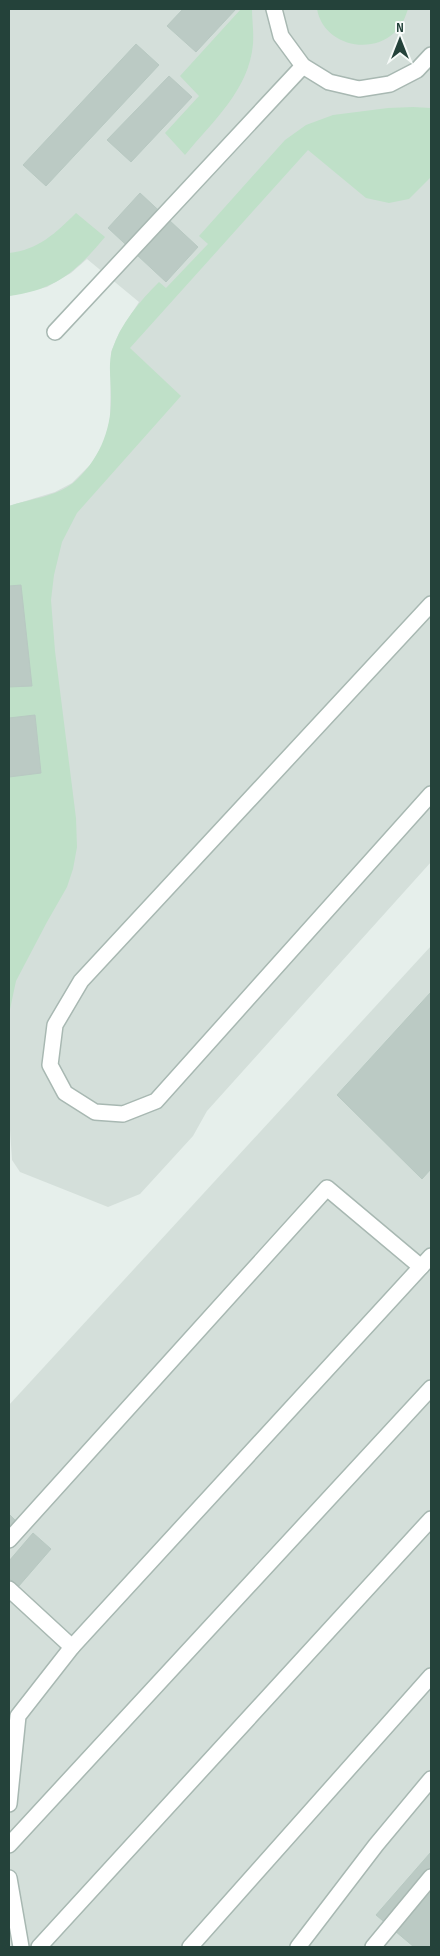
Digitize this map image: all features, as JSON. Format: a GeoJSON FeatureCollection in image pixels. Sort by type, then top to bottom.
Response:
{"type":"FeatureCollection","features":[{"type":"Feature","properties":{"kind":"lane"},"geometry":{"type":"LineString","coordinates":[[274,9],[280,36],[303,66],[329,82],[360,89],[390,84],[417,70],[431,55]]}},
{"type":"Feature","properties":{"kind":"lane"},"geometry":{"type":"LineString","coordinates":[[55,332],[303,66]]}},
{"type":"Feature","properties":{"kind":"lane"},"geometry":{"type":"LineString","coordinates":[[431,604],[81,981],[55,1025],[50,1066],[65,1093],[95,1112],[123,1114],[156,1101],[431,794]]}},
{"type":"Feature","properties":{"kind":"lane"},"geometry":{"type":"LineString","coordinates":[[9,1540],[327,1188],[426,1262],[72,1647],[18,1716],[9,1804]]}},
{"type":"Feature","properties":{"kind":"lane"},"geometry":{"type":"LineString","coordinates":[[9,1844],[431,1388]]}},
{"type":"Feature","properties":{"kind":"lane"},"geometry":{"type":"LineString","coordinates":[[38,1947],[431,1519]]}},
{"type":"Feature","properties":{"kind":"lane"},"geometry":{"type":"LineString","coordinates":[[9,1589],[72,1647]]}},
{"type":"Feature","properties":{"kind":"lane"},"geometry":{"type":"LineString","coordinates":[[190,1947],[431,1676]]}},
{"type":"Feature","properties":{"kind":"lane"},"geometry":{"type":"LineString","coordinates":[[298,1947],[376,1845],[431,1779]]}},
{"type":"Feature","properties":{"kind":"lane"},"geometry":{"type":"LineString","coordinates":[[373,1947],[431,1877]]}},
{"type":"Feature","properties":{"kind":"lane"},"geometry":{"type":"LineString","coordinates":[[9,1878],[20,1947]]}},
{"type":"Feature","properties":{"kind":"shaded area"},"geometry":{"type":"Polygon","coordinates":[[[9,9],[431,9],[431,862],[207,1111],[193,1136],[140,1194],[108,1207],[20,1172],[12,1160],[9,1115],[9,506],[55,492],[72,483],[92,463],[104,442],[110,420],[111,352],[119,333],[139,302],[87,259],[71,273],[47,287],[9,296],[9,9]]]}},
{"type":"Feature","properties":{"kind":"shaded area"},"geometry":{"type":"Polygon","coordinates":[[[431,946],[431,1947],[9,1947],[9,1405],[431,946]]]}},
{"type":"Feature","properties":{"kind":"green space"},"geometry":{"type":"Polygon","coordinates":[[[241,9],[252,9],[253,44],[245,76],[228,104],[185,155],[165,133],[199,96],[180,76],[241,9]]]}},
{"type":"Feature","properties":{"kind":"green space"},"geometry":{"type":"Polygon","coordinates":[[[317,9],[408,9],[401,25],[394,33],[384,40],[360,45],[348,43],[328,31],[321,21],[317,9]]]}},
{"type":"Feature","properties":{"kind":"green space"},"geometry":{"type":"Polygon","coordinates":[[[413,107],[431,108],[431,177],[409,199],[389,203],[366,198],[308,150],[130,348],[181,396],[77,513],[62,542],[54,575],[51,600],[55,651],[76,818],[77,847],[67,887],[16,981],[9,1014],[9,506],[50,495],[66,488],[90,465],[102,444],[109,420],[111,408],[111,356],[120,331],[138,305],[159,282],[166,288],[208,244],[199,236],[285,140],[306,125],[333,115],[413,107]]]}},
{"type":"Feature","properties":{"kind":"green space"},"geometry":{"type":"Polygon","coordinates":[[[76,213],[105,237],[74,269],[52,284],[9,296],[9,253],[38,244],[54,234],[76,213]]]}},
{"type":"Feature","properties":{"kind":"building"},"geometry":{"type":"Polygon","coordinates":[[[183,9],[236,9],[196,52],[167,26],[183,9]]]}},
{"type":"Feature","properties":{"kind":"building"},"geometry":{"type":"Polygon","coordinates":[[[136,44],[159,65],[46,186],[23,165],[136,44]]]}},
{"type":"Feature","properties":{"kind":"building"},"geometry":{"type":"Polygon","coordinates":[[[169,76],[192,97],[131,162],[107,140],[169,76]]]}},
{"type":"Feature","properties":{"kind":"building"},"geometry":{"type":"Polygon","coordinates":[[[140,193],[198,247],[166,282],[108,228],[140,193]]]}},
{"type":"Feature","properties":{"kind":"building"},"geometry":{"type":"Polygon","coordinates":[[[21,585],[32,686],[9,687],[9,586],[21,585]]]}},
{"type":"Feature","properties":{"kind":"building"},"geometry":{"type":"Polygon","coordinates":[[[35,715],[41,773],[9,777],[9,718],[35,715]]]}},
{"type":"Feature","properties":{"kind":"building"},"geometry":{"type":"Polygon","coordinates":[[[431,992],[431,1169],[422,1179],[337,1095],[431,992]]]}},
{"type":"Feature","properties":{"kind":"building"},"geometry":{"type":"Polygon","coordinates":[[[9,1514],[16,1521],[9,1529],[9,1514]]]}},
{"type":"Feature","properties":{"kind":"building"},"geometry":{"type":"Polygon","coordinates":[[[33,1533],[51,1549],[18,1587],[9,1578],[9,1561],[33,1533]]]}},
{"type":"Feature","properties":{"kind":"building"},"geometry":{"type":"Polygon","coordinates":[[[431,1852],[431,1947],[414,1947],[376,1915],[431,1852]]]}}]}
